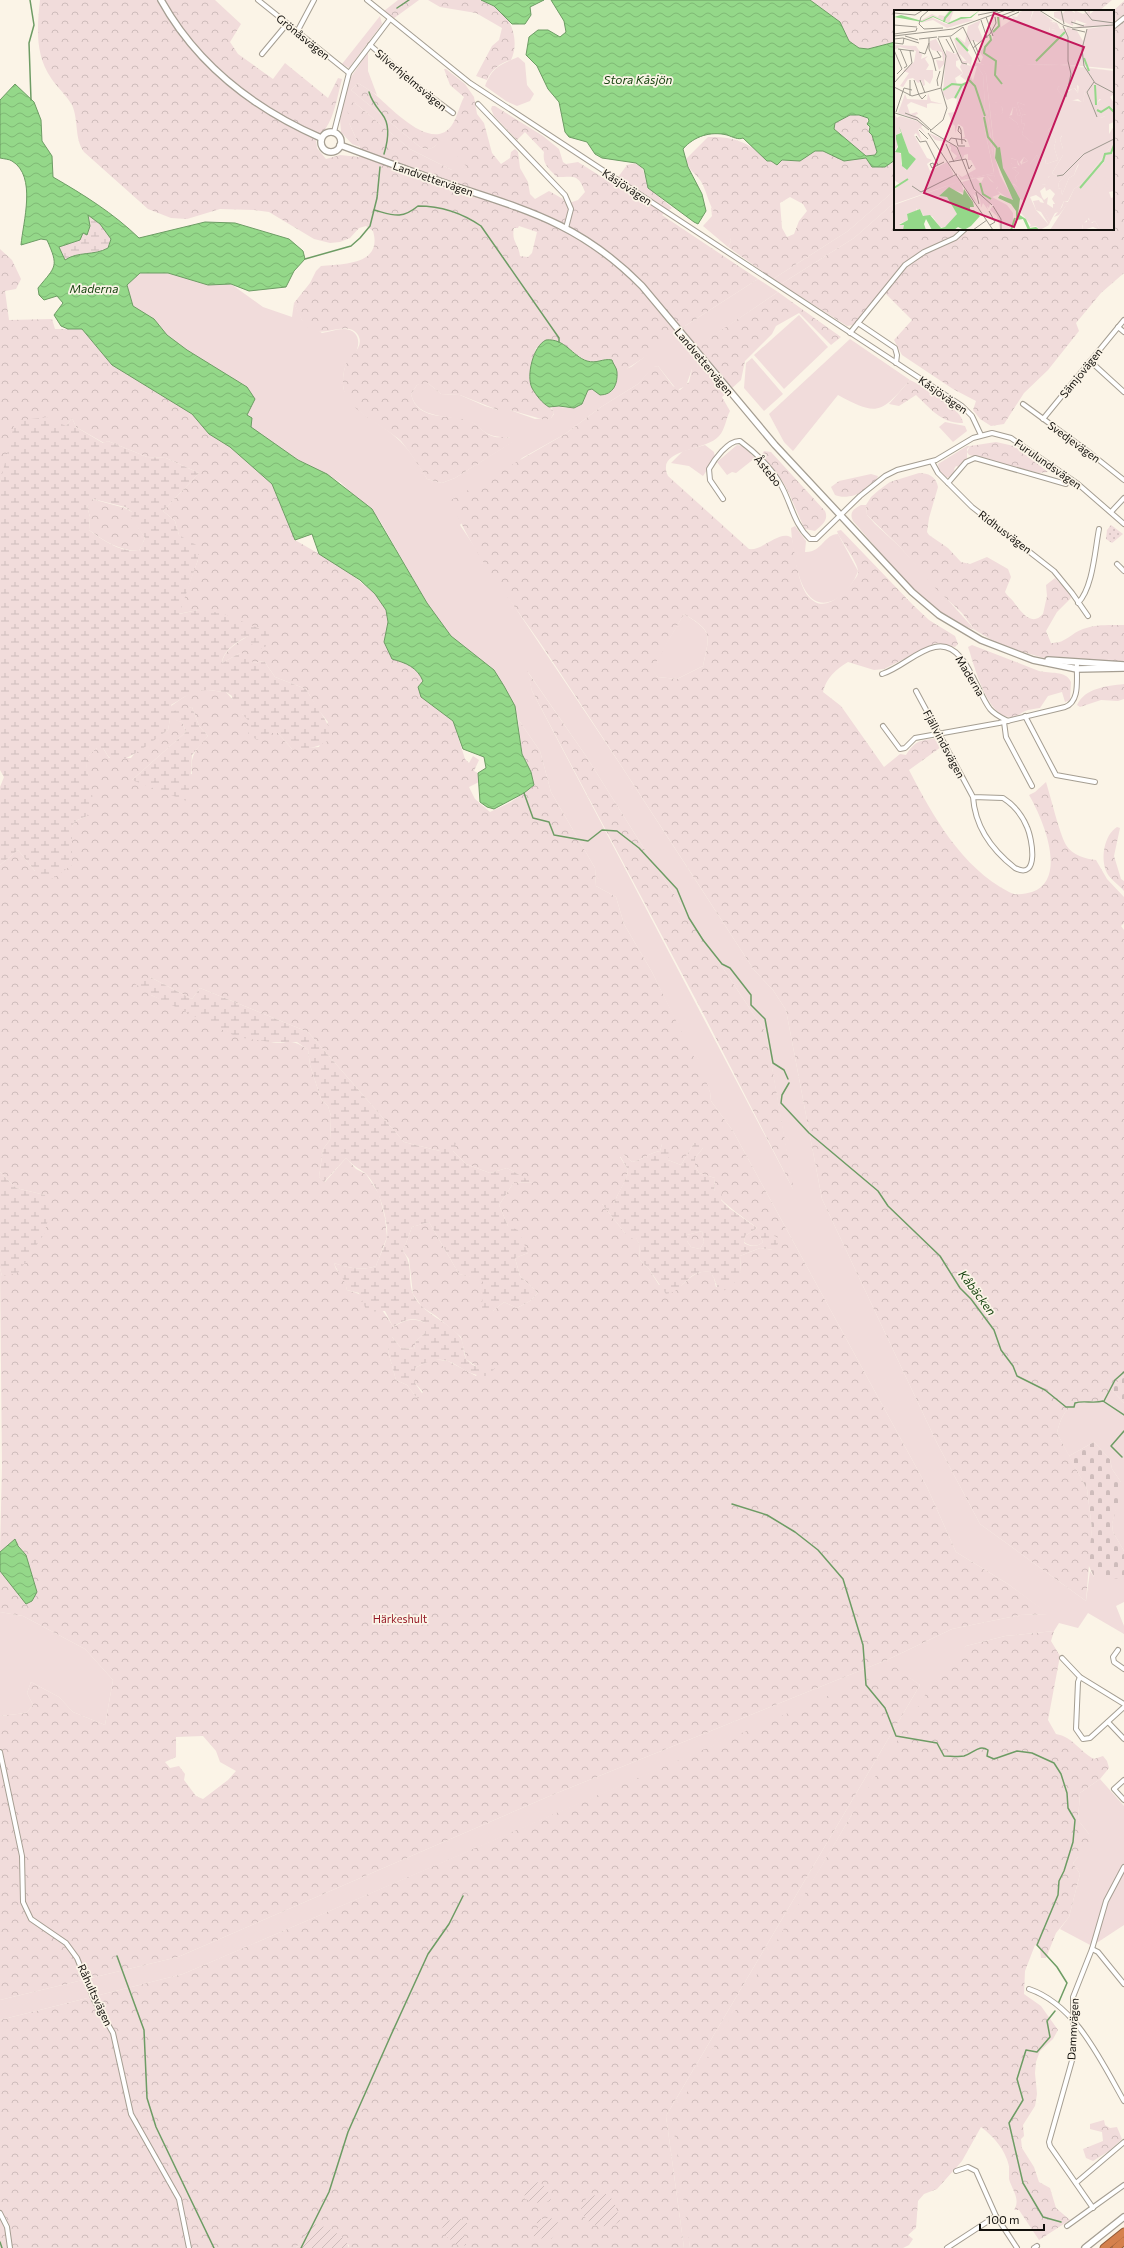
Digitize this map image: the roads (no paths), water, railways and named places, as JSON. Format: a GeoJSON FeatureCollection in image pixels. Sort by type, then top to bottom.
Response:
{"type":"FeatureCollection","features":[{"type":"Feature","properties":{"kind":"highway"},"geometry":{"type":"LineString","coordinates":[[1104,2248],[1124,2232]]}},
{"type":"Feature","properties":{"kind":"highway"},"geometry":{"type":"LineString","coordinates":[[1116,2248],[1124,2241]]}},
{"type":"Feature","properties":{"kind":"street"},"geometry":{"type":"LineString","coordinates":[[161,0],[185,36],[230,83],[269,112],[322,138]]}},
{"type":"Feature","properties":{"kind":"street","name":"Grönåsvägen"},"geometry":{"type":"LineString","coordinates":[[258,0],[349,73]]}},
{"type":"Feature","properties":{"kind":"street"},"geometry":{"type":"LineString","coordinates":[[297,32],[314,0]]}},
{"type":"Feature","properties":{"kind":"street","name":"Kåsjövägen"},"geometry":{"type":"LineString","coordinates":[[367,0],[470,84],[962,406],[972,416],[981,435]]}},
{"type":"Feature","properties":{"kind":"street"},"geometry":{"type":"LineString","coordinates":[[1114,26],[1124,18]]}},
{"type":"Feature","properties":{"kind":"street"},"geometry":{"type":"LineString","coordinates":[[334,132],[349,73],[390,19]]}},
{"type":"Feature","properties":{"kind":"street"},"geometry":{"type":"LineString","coordinates":[[262,54],[287,24]]}},
{"type":"Feature","properties":{"kind":"street","name":"Silverhjelmsvägen"},"geometry":{"type":"LineString","coordinates":[[370,45],[422,90],[453,113]]}},
{"type":"Feature","properties":{"kind":"street"},"geometry":{"type":"LineString","coordinates":[[478,104],[565,195],[571,209],[566,228]]}},
{"type":"Feature","properties":{"kind":"street"},"geometry":{"type":"LineString","coordinates":[[334,132],[339,137],[340,145],[335,151],[327,151],[321,146],[322,138],[326,133],[334,132]]}},
{"type":"Feature","properties":{"kind":"street","name":"Landvettervägen"},"geometry":{"type":"LineString","coordinates":[[340,145],[536,214],[566,228],[600,249],[642,286],[752,419],[912,592],[939,615],[981,640],[1043,662],[1077,666],[1124,668]]}},
{"type":"Feature","properties":{"kind":"street"},"geometry":{"type":"LineString","coordinates":[[850,333],[904,265],[924,252],[955,238],[964,230]]}},
{"type":"Feature","properties":{"kind":"street","name":"Sämjovägen"},"geometry":{"type":"LineString","coordinates":[[1043,419],[1124,320]]}},
{"type":"Feature","properties":{"kind":"street"},"geometry":{"type":"LineString","coordinates":[[858,323],[895,348],[896,362]]}},
{"type":"Feature","properties":{"kind":"street"},"geometry":{"type":"LineString","coordinates":[[1118,327],[1124,332]]}},
{"type":"Feature","properties":{"kind":"street"},"geometry":{"type":"LineString","coordinates":[[1090,361],[1124,392]]}},
{"type":"Feature","properties":{"kind":"street","name":"Svedjevägen"},"geometry":{"type":"LineString","coordinates":[[1023,404],[1124,480]]}},
{"type":"Feature","properties":{"kind":"street","name":"Furulundsvägen"},"geometry":{"type":"LineString","coordinates":[[981,435],[992,433],[1011,438],[1078,484],[1124,524]]}},
{"type":"Feature","properties":{"kind":"street"},"geometry":{"type":"LineString","coordinates":[[841,516],[885,476],[897,470],[932,462],[948,455],[981,435]]}},
{"type":"Feature","properties":{"kind":"street","name":"Åstebo"},"geometry":{"type":"LineString","coordinates":[[723,499],[712,484],[708,472],[715,460],[737,440],[749,448],[773,473],[785,493],[797,525],[810,539],[816,539],[841,516]]}},
{"type":"Feature","properties":{"kind":"street"},"geometry":{"type":"LineString","coordinates":[[948,483],[966,462],[975,458],[1066,484]]}},
{"type":"Feature","properties":{"kind":"street","name":"Ridhusvägen"},"geometry":{"type":"LineString","coordinates":[[932,462],[935,470],[972,507],[1049,566],[1072,592],[1088,616]]}},
{"type":"Feature","properties":{"kind":"street"},"geometry":{"type":"LineString","coordinates":[[1110,512],[1124,498]]}},
{"type":"Feature","properties":{"kind":"street"},"geometry":{"type":"LineString","coordinates":[[1078,603],[1084,596],[1088,585],[1099,529]]}},
{"type":"Feature","properties":{"kind":"street"},"geometry":{"type":"LineString","coordinates":[[1116,564],[1124,571]]}},
{"type":"Feature","properties":{"kind":"street","name":"Maderna"},"geometry":{"type":"LineString","coordinates":[[882,674],[930,648],[939,646],[948,648],[962,658],[991,710],[1009,721]]}},
{"type":"Feature","properties":{"kind":"street","name":"Landvettervägen"},"geometry":{"type":"LineString","coordinates":[[1077,666],[1124,665]]}},
{"type":"Feature","properties":{"kind":"street"},"geometry":{"type":"LineString","coordinates":[[883,726],[900,749],[905,748],[916,738],[1009,721],[1071,704],[1076,689],[1077,666]]}},
{"type":"Feature","properties":{"kind":"street","name":"Fjällvindsvägen"},"geometry":{"type":"LineString","coordinates":[[916,691],[973,797],[975,815],[986,839],[1015,868],[1020,870],[1027,869],[1031,864],[1033,857],[1031,841],[1027,827],[1019,813],[1003,798],[973,797]]}},
{"type":"Feature","properties":{"kind":"street"},"geometry":{"type":"LineString","coordinates":[[1025,716],[1056,775],[1095,782]]}},
{"type":"Feature","properties":{"kind":"street"},"geometry":{"type":"LineString","coordinates":[[1004,722],[1006,737],[1032,786]]}},
{"type":"Feature","properties":{"kind":"street"},"geometry":{"type":"LineString","coordinates":[[1118,1650],[1113,1657],[1114,1662],[1124,1669]]}},
{"type":"Feature","properties":{"kind":"street"},"geometry":{"type":"LineString","coordinates":[[1062,1658],[1080,1677],[1124,1704]]}},
{"type":"Feature","properties":{"kind":"street"},"geometry":{"type":"LineString","coordinates":[[1080,1677],[1078,1682],[1076,1730],[1083,1739],[1087,1740],[1124,1707]]}},
{"type":"Feature","properties":{"kind":"street"},"geometry":{"type":"LineString","coordinates":[[1108,1722],[1124,1740]]}},
{"type":"Feature","properties":{"kind":"street","name":"Råhultsvägen"},"geometry":{"type":"LineString","coordinates":[[0,1752],[22,1856],[23,1902],[31,1919],[66,1943],[77,1958],[94,2000],[113,2033],[131,2114],[179,2199],[189,2248]]}},
{"type":"Feature","properties":{"kind":"street"},"geometry":{"type":"LineString","coordinates":[[1124,1780],[1114,1789],[1124,1800]]}},
{"type":"Feature","properties":{"kind":"street","name":"Dammvägen"},"geometry":{"type":"LineString","coordinates":[[1092,2208],[1049,2144],[1070,2072],[1074,2020],[1073,1997],[1092,1949],[1106,1901],[1124,1867]]}},
{"type":"Feature","properties":{"kind":"street"},"geometry":{"type":"LineString","coordinates":[[1092,1949],[1098,1952],[1124,1984]]}},
{"type":"Feature","properties":{"kind":"street"},"geometry":{"type":"LineString","coordinates":[[1029,1989],[1043,1996],[1081,2027],[1124,2101]]}},
{"type":"Feature","properties":{"kind":"street"},"geometry":{"type":"LineString","coordinates":[[1076,2183],[1124,2142]]}},
{"type":"Feature","properties":{"kind":"street"},"geometry":{"type":"LineString","coordinates":[[956,2172],[968,2167],[976,2171],[996,2216],[1017,2248]]}},
{"type":"Feature","properties":{"kind":"street"},"geometry":{"type":"LineString","coordinates":[[1067,2226],[1124,2185]]}},
{"type":"Feature","properties":{"kind":"street"},"geometry":{"type":"LineString","coordinates":[[0,2213],[7,2227],[10,2248]]}},
{"type":"Feature","properties":{"kind":"street"},"geometry":{"type":"LineString","coordinates":[[947,2248],[996,2216]]}},
{"type":"Feature","properties":{"kind":"street"},"geometry":{"type":"LineString","coordinates":[[1085,2248],[1124,2217]]}},
{"type":"Feature","properties":{"kind":"water"},"geometry":{"type":"Polygon","coordinates":[[[481,0],[544,0],[530,7],[531,15],[525,24],[512,24],[494,6],[481,0]]]}},
{"type":"Feature","properties":{"kind":"water","name":"Stora Kåsjön"},"geometry":{"type":"Polygon","coordinates":[[[551,0],[810,0],[840,22],[849,41],[859,48],[868,49],[894,42],[894,161],[885,167],[872,167],[866,158],[844,161],[823,151],[815,151],[800,161],[782,160],[777,165],[771,161],[767,161],[743,138],[741,139],[721,134],[709,134],[692,141],[683,149],[688,167],[702,194],[706,211],[698,224],[648,188],[644,169],[636,163],[602,158],[595,154],[587,142],[569,137],[565,132],[559,102],[548,89],[537,66],[526,55],[529,37],[538,30],[548,30],[560,37],[566,32],[564,21],[551,0]],[[850,115],[835,123],[834,129],[866,156],[875,155],[877,152],[872,135],[869,132],[870,127],[867,124],[869,121],[868,118],[859,115],[850,115]]]}},
{"type":"Feature","properties":{"kind":"water","name":"Maderna"},"geometry":{"type":"Polygon","coordinates":[[[15,84],[34,102],[41,120],[42,141],[52,156],[53,177],[98,205],[119,220],[139,238],[205,222],[235,223],[289,239],[303,251],[305,259],[294,271],[286,287],[249,291],[231,284],[208,285],[168,273],[140,273],[127,285],[133,306],[154,319],[167,335],[187,350],[247,387],[255,399],[247,415],[252,418],[251,427],[298,460],[327,474],[372,509],[427,603],[451,636],[494,670],[515,706],[522,754],[531,772],[534,785],[524,793],[494,809],[487,807],[480,802],[478,773],[486,768],[484,757],[463,749],[453,721],[421,697],[418,687],[423,681],[418,672],[406,664],[392,659],[384,642],[388,622],[386,610],[375,594],[360,580],[319,554],[312,534],[295,540],[272,484],[230,447],[209,434],[192,414],[112,365],[82,329],[68,329],[61,326],[54,315],[63,303],[57,296],[44,300],[39,295],[38,288],[49,275],[54,266],[53,256],[47,240],[41,239],[21,245],[26,212],[26,188],[24,177],[20,168],[11,160],[0,158],[0,100],[15,84]],[[88,215],[90,226],[87,235],[83,233],[80,240],[59,247],[65,260],[75,255],[97,252],[108,248],[111,239],[100,224],[88,215]]]}},
{"type":"Feature","properties":{"kind":"water"},"geometry":{"type":"Polygon","coordinates":[[[546,340],[553,340],[563,344],[582,359],[587,361],[594,362],[612,360],[617,372],[617,381],[614,388],[605,395],[600,395],[592,389],[588,390],[582,404],[574,408],[559,406],[549,407],[546,405],[539,399],[532,388],[530,383],[530,369],[537,348],[546,340]]]}},
{"type":"Feature","properties":{"kind":"water"},"geometry":{"type":"Polygon","coordinates":[[[15,1539],[18,1546],[26,1555],[37,1592],[32,1601],[26,1604],[0,1571],[0,1552],[15,1539]]]}},
{"type":"Feature","properties":{"kind":"waterway"},"geometry":{"type":"LineString","coordinates":[[30,0],[34,25],[29,43],[31,100]]}},
{"type":"Feature","properties":{"kind":"waterway"},"geometry":{"type":"LineString","coordinates":[[397,8],[409,0]]}},
{"type":"Feature","properties":{"kind":"waterway"},"geometry":{"type":"LineString","coordinates":[[369,92],[387,123],[387,144],[384,154]]}},
{"type":"Feature","properties":{"kind":"waterway"},"geometry":{"type":"LineString","coordinates":[[305,259],[351,246],[370,226],[377,198],[380,167]]}},
{"type":"Feature","properties":{"kind":"waterway"},"geometry":{"type":"LineString","coordinates":[[374,210],[392,215],[402,215],[418,206],[435,207],[459,214],[481,226],[559,338],[559,342]]}},
{"type":"Feature","properties":{"kind":"waterway"},"geometry":{"type":"LineString","coordinates":[[524,793],[533,818],[549,822],[554,835],[588,841],[602,830],[617,831],[639,848],[677,889],[689,918],[703,940],[722,964],[730,968],[751,995],[751,1005],[765,1019],[773,1063],[784,1070],[788,1079]]}},
{"type":"Feature","properties":{"kind":"waterway","name":"Kåbäcken"},"geometry":{"type":"LineString","coordinates":[[789,1083],[782,1095],[781,1103],[809,1133],[878,1191],[888,1206],[940,1256],[960,1288],[971,1299],[994,1330],[1001,1350],[1013,1366],[1017,1376],[1045,1390],[1066,1407],[1074,1407],[1075,1403],[1078,1402],[1103,1401],[1124,1415]]}},
{"type":"Feature","properties":{"kind":"waterway"},"geometry":{"type":"LineString","coordinates":[[1104,1401],[1115,1380],[1124,1372]]}},
{"type":"Feature","properties":{"kind":"waterway","name":"Kåbäcken"},"geometry":{"type":"LineString","coordinates":[[1122,1457],[1111,1446],[1124,1431]]}},
{"type":"Feature","properties":{"kind":"waterway"},"geometry":{"type":"LineString","coordinates":[[732,1504],[767,1515],[795,1532],[818,1550],[843,1579],[863,1645],[866,1685],[885,1708],[896,1736],[937,1743],[944,1756],[964,1756],[979,1748],[985,1748],[988,1750],[987,1756],[994,1759],[1017,1751],[1032,1753],[1054,1763],[1061,1774],[1067,1793],[1068,1808],[1075,1820],[1073,1842],[1064,1871],[1059,1881],[1058,1895],[1037,1945],[1057,1967],[1067,1983],[1058,2004]]}},
{"type":"Feature","properties":{"kind":"waterway"},"geometry":{"type":"LineString","coordinates":[[301,2248],[329,2192],[348,2132],[428,1954],[449,1924],[463,1896]]}},
{"type":"Feature","properties":{"kind":"waterway"},"geometry":{"type":"LineString","coordinates":[[117,1956],[144,2030],[147,2098],[156,2127],[214,2248]]}},
{"type":"Feature","properties":{"kind":"waterway"},"geometry":{"type":"LineString","coordinates":[[1055,2011],[1047,2021],[1050,2037],[1037,2052],[1026,2050],[1017,2079],[1023,2100],[1009,2123],[1023,2183],[1043,2217],[1061,2222]]}},
{"type":"Feature","properties":{"kind":"waterway"},"geometry":{"type":"LineString","coordinates":[[0,2242],[2,2248]]}},
{"type":"Feature","properties":{"kind":"park label","name":"Härkeshult"},"geometry":{"type":"Point","coordinates":[400,1619]}}]}
